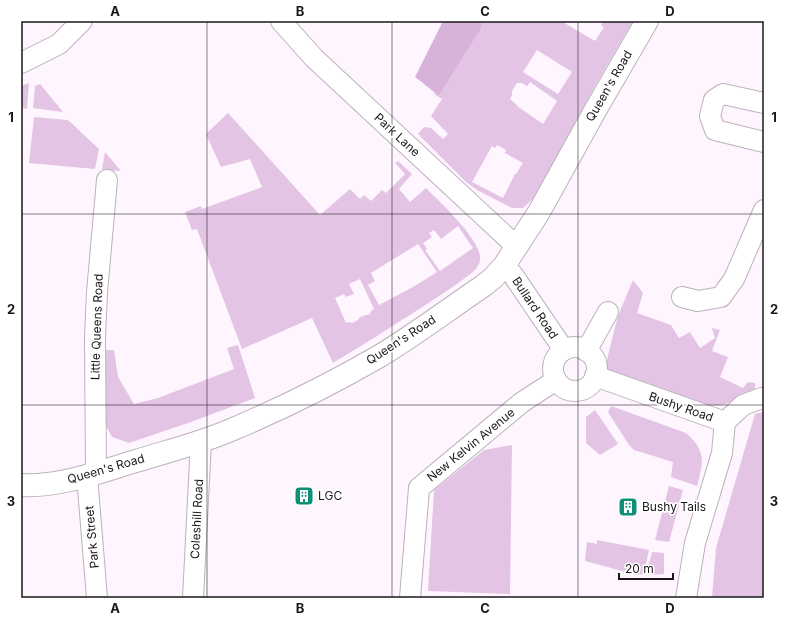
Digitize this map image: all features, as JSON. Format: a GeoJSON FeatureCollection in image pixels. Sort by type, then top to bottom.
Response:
{"type":"FeatureCollection","features":[{"type":"Feature","properties":{"kind":"main road","name":"Queen's Road"},"geometry":{"type":"LineString","coordinates":[[21,485],[48,484],[91,475],[230,431],[332,382],[378,356],[483,286],[504,266],[539,212],[647,21]]}},
{"type":"Feature","properties":{"kind":"street"},"geometry":{"type":"LineString","coordinates":[[21,63],[59,44],[82,21]]}},
{"type":"Feature","properties":{"kind":"street","name":"Park Lane"},"geometry":{"type":"LineString","coordinates":[[281,21],[314,58],[516,246]]}},
{"type":"Feature","properties":{"kind":"street"},"geometry":{"type":"LineString","coordinates":[[764,103],[723,94],[714,100],[710,116],[714,130],[764,142]]}},
{"type":"Feature","properties":{"kind":"street","name":"Little Queens Road"},"geometry":{"type":"LineString","coordinates":[[91,475],[97,292],[107,180]]}},
{"type":"Feature","properties":{"kind":"street"},"geometry":{"type":"LineString","coordinates":[[682,297],[698,301],[721,297],[734,279],[764,210]]}},
{"type":"Feature","properties":{"kind":"street","name":"Bullard Road"},"geometry":{"type":"LineString","coordinates":[[504,266],[513,275],[564,350]]}},
{"type":"Feature","properties":{"kind":"street"},"geometry":{"type":"LineString","coordinates":[[586,350],[608,312]]}},
{"type":"Feature","properties":{"kind":"street"},"geometry":{"type":"LineString","coordinates":[[571,348],[586,350],[595,362],[596,376],[592,383],[582,390],[571,391],[564,389],[556,380],[553,372],[554,364],[560,353],[564,350],[571,348]]}},
{"type":"Feature","properties":{"kind":"street","name":"Bushy Road"},"geometry":{"type":"LineString","coordinates":[[596,376],[725,422],[743,405],[762,398]]}},
{"type":"Feature","properties":{"kind":"street","name":"New Kelvin Avenue"},"geometry":{"type":"LineString","coordinates":[[410,598],[419,488],[522,404],[556,380]]}},
{"type":"Feature","properties":{"kind":"street"},"geometry":{"type":"LineString","coordinates":[[686,598],[696,543],[722,453],[725,422]]}},
{"type":"Feature","properties":{"kind":"street","name":"Coleshill Road"},"geometry":{"type":"LineString","coordinates":[[193,598],[200,441]]}},
{"type":"Feature","properties":{"kind":"street","name":"Park Street"},"geometry":{"type":"LineString","coordinates":[[91,475],[97,598]]}},
{"type":"Feature","properties":{"kind":"shaded area"},"geometry":{"type":"Polygon","coordinates":[[[443,21],[482,21],[481,28],[439,95],[415,77],[443,21]]]}},
{"type":"Feature","properties":{"kind":"shaded area"},"geometry":{"type":"Polygon","coordinates":[[[466,21],[561,21],[595,41],[604,27],[601,26],[603,21],[633,21],[595,86],[537,193],[523,208],[512,208],[477,190],[466,182],[418,134],[424,127],[431,128],[443,139],[448,134],[431,116],[442,99],[434,94],[435,93],[424,84],[466,21]],[[537,50],[523,72],[558,94],[572,72],[537,50]],[[530,82],[527,86],[522,83],[517,83],[512,91],[510,99],[517,106],[543,124],[557,101],[530,82]],[[497,145],[495,148],[492,146],[472,182],[503,198],[515,174],[523,163],[505,153],[506,150],[497,145]]]}},
{"type":"Feature","properties":{"kind":"shaded area"},"geometry":{"type":"Polygon","coordinates":[[[29,83],[27,109],[21,108],[21,86],[29,83]]]}},
{"type":"Feature","properties":{"kind":"shaded area"},"geometry":{"type":"Polygon","coordinates":[[[40,84],[63,112],[33,108],[35,86],[40,84]]]}},
{"type":"Feature","properties":{"kind":"shaded area"},"geometry":{"type":"Polygon","coordinates":[[[228,113],[320,215],[350,189],[360,199],[364,195],[371,201],[382,190],[386,193],[405,174],[395,163],[398,161],[412,174],[399,189],[410,202],[426,188],[459,222],[475,242],[479,252],[479,265],[473,272],[451,288],[333,363],[312,318],[242,349],[197,229],[192,230],[185,212],[201,206],[202,209],[262,187],[250,159],[221,167],[206,134],[228,113]],[[458,226],[441,239],[434,230],[429,233],[432,237],[423,243],[427,249],[425,250],[440,271],[473,248],[458,226]],[[418,244],[371,273],[375,281],[368,285],[379,305],[437,272],[418,244]],[[360,279],[349,284],[354,294],[346,297],[344,294],[335,298],[346,323],[352,323],[358,320],[361,316],[370,314],[374,309],[360,279]]]}},
{"type":"Feature","properties":{"kind":"shaded area"},"geometry":{"type":"Polygon","coordinates":[[[34,117],[68,120],[99,149],[95,169],[29,163],[34,117]]]}},
{"type":"Feature","properties":{"kind":"shaded area"},"geometry":{"type":"Polygon","coordinates":[[[105,152],[121,171],[102,170],[105,152]]]}},
{"type":"Feature","properties":{"kind":"shaded area"},"geometry":{"type":"Polygon","coordinates":[[[633,280],[643,293],[637,313],[671,325],[679,338],[690,332],[700,348],[715,338],[712,328],[720,330],[712,351],[728,357],[720,377],[743,388],[748,382],[755,383],[755,389],[735,401],[722,405],[707,405],[699,404],[608,372],[605,367],[618,316],[633,280]]]}},
{"type":"Feature","properties":{"kind":"shaded area"},"geometry":{"type":"Polygon","coordinates":[[[238,345],[255,398],[129,443],[112,437],[105,424],[106,350],[114,350],[118,377],[134,404],[158,398],[234,369],[227,348],[238,345]]]}},
{"type":"Feature","properties":{"kind":"shaded area"},"geometry":{"type":"Polygon","coordinates":[[[611,406],[686,433],[693,439],[702,457],[701,470],[697,486],[671,477],[673,462],[634,450],[629,445],[608,412],[611,406]]]}},
{"type":"Feature","properties":{"kind":"shaded area"},"geometry":{"type":"Polygon","coordinates":[[[595,410],[618,444],[600,455],[586,443],[586,417],[595,410]]]}},
{"type":"Feature","properties":{"kind":"shaded area"},"geometry":{"type":"Polygon","coordinates":[[[764,412],[764,598],[712,598],[716,548],[755,414],[764,412]]]}},
{"type":"Feature","properties":{"kind":"shaded area"},"geometry":{"type":"Polygon","coordinates":[[[512,445],[510,594],[428,591],[434,490],[484,450],[512,445]]]}},
{"type":"Feature","properties":{"kind":"shaded area"},"geometry":{"type":"Polygon","coordinates":[[[669,486],[683,490],[669,542],[655,540],[669,486]]]}},
{"type":"Feature","properties":{"kind":"shaded area"},"geometry":{"type":"Polygon","coordinates":[[[597,540],[649,550],[644,574],[637,575],[585,561],[587,542],[597,544],[597,540]]]}},
{"type":"Feature","properties":{"kind":"shaded area"},"geometry":{"type":"Polygon","coordinates":[[[652,552],[664,553],[664,574],[646,575],[652,552]]]}},
{"type":"Feature","properties":{"kind":"place","name":"LGC"},"geometry":{"type":"Point","coordinates":[304,496]}},
{"type":"Feature","properties":{"kind":"place","name":"Bushy Tails"},"geometry":{"type":"Point","coordinates":[628,507]}}]}
